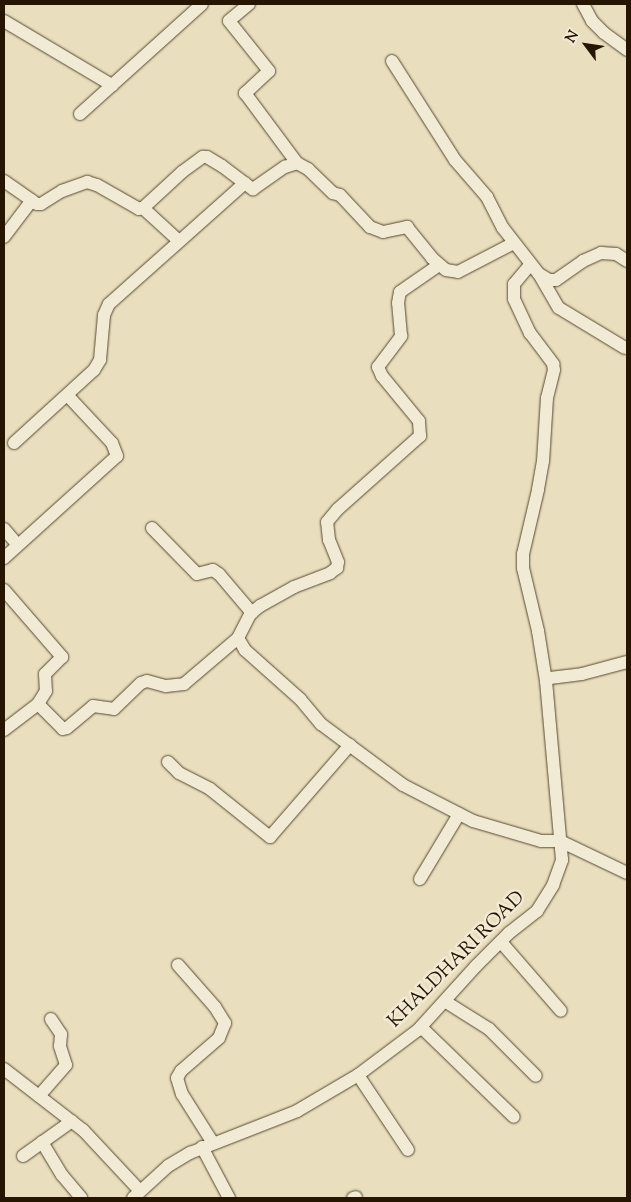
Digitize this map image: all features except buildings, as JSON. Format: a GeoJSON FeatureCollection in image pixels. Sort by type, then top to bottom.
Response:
{"type":"FeatureCollection","features":[{"type":"Feature","properties":{"kind":"street"},"geometry":{"type":"LineString","coordinates":[[80,114],[202,4]]}},
{"type":"Feature","properties":{"kind":"street"},"geometry":{"type":"LineString","coordinates":[[249,4],[229,21],[268,71],[246,93],[297,163],[308,169],[333,193],[340,195],[370,227],[383,232],[408,227],[439,265],[446,270],[458,272],[514,243]]}},
{"type":"Feature","properties":{"kind":"street"},"geometry":{"type":"LineString","coordinates":[[583,4],[592,21],[604,33],[627,50]]}},
{"type":"Feature","properties":{"kind":"street"},"geometry":{"type":"LineString","coordinates":[[4,21],[112,85]]}},
{"type":"Feature","properties":{"kind":"street"},"geometry":{"type":"LineString","coordinates":[[392,62],[464,173],[487,197],[502,228],[534,270],[559,308],[625,348]]}},
{"type":"Feature","properties":{"kind":"street"},"geometry":{"type":"LineString","coordinates":[[4,181],[32,200],[42,204],[62,190],[87,182],[97,185],[130,206],[139,209],[143,208],[182,172],[203,157],[207,157],[253,189],[285,167],[297,163]]}},
{"type":"Feature","properties":{"kind":"street"},"geometry":{"type":"LineString","coordinates":[[14,443],[68,396],[94,370],[100,360],[104,315],[109,304],[179,241],[215,212],[245,183]]}},
{"type":"Feature","properties":{"kind":"street"},"geometry":{"type":"LineString","coordinates":[[4,237],[32,200]]}},
{"type":"Feature","properties":{"kind":"street"},"geometry":{"type":"LineString","coordinates":[[143,208],[179,241]]}},
{"type":"Feature","properties":{"kind":"street"},"geometry":{"type":"LineString","coordinates":[[534,270],[549,280],[556,280],[583,260],[601,253],[616,254],[627,261]]}},
{"type":"Feature","properties":{"kind":"street"},"geometry":{"type":"LineString","coordinates":[[38,704],[63,729],[67,728],[93,706],[114,709],[141,683],[148,681],[166,686],[184,684],[238,638],[252,612],[283,592],[330,574],[337,568],[338,562],[328,540],[328,522],[338,508],[420,436],[419,421],[382,376],[378,367],[401,336],[398,303],[400,292],[439,265]]}},
{"type":"Feature","properties":{"kind":"street","name":"KHALDHARI ROAD"},"geometry":{"type":"LineString","coordinates":[[137,1195],[173,1163],[208,1145],[250,1131],[297,1111],[358,1075],[422,1026],[446,1002],[476,966],[537,911],[553,885],[562,860],[546,682],[538,631],[523,568],[523,554],[540,480],[547,416],[547,398],[554,370],[552,364],[530,333],[514,299],[514,284],[534,270]]}},
{"type":"Feature","properties":{"kind":"street"},"geometry":{"type":"LineString","coordinates":[[4,558],[117,456],[112,443],[68,396]]}},
{"type":"Feature","properties":{"kind":"street"},"geometry":{"type":"LineString","coordinates":[[152,528],[197,574],[212,570],[218,574],[252,612]]}},
{"type":"Feature","properties":{"kind":"street"},"geometry":{"type":"LineString","coordinates":[[4,529],[18,546]]}},
{"type":"Feature","properties":{"kind":"street"},"geometry":{"type":"LineString","coordinates":[[4,590],[9,605],[62,657],[45,674],[46,691],[38,704],[4,730]]}},
{"type":"Feature","properties":{"kind":"street"},"geometry":{"type":"LineString","coordinates":[[238,638],[245,650],[300,699],[320,724],[403,784],[473,821],[541,841],[560,841],[627,873]]}},
{"type":"Feature","properties":{"kind":"street"},"geometry":{"type":"LineString","coordinates":[[546,682],[550,678],[582,674],[627,662]]}},
{"type":"Feature","properties":{"kind":"street"},"geometry":{"type":"LineString","coordinates":[[168,762],[179,773],[210,789],[270,837],[350,745]]}},
{"type":"Feature","properties":{"kind":"street"},"geometry":{"type":"LineString","coordinates":[[420,879],[459,814]]}},
{"type":"Feature","properties":{"kind":"street"},"geometry":{"type":"LineString","coordinates":[[501,942],[561,1011]]}},
{"type":"Feature","properties":{"kind":"street"},"geometry":{"type":"LineString","coordinates":[[178,965],[215,1007],[225,1024],[219,1038],[181,1071],[177,1078],[182,1094],[208,1145],[229,1198]]}},
{"type":"Feature","properties":{"kind":"street"},"geometry":{"type":"LineString","coordinates":[[446,1002],[489,1029],[536,1076]]}},
{"type":"Feature","properties":{"kind":"street"},"geometry":{"type":"LineString","coordinates":[[39,1096],[66,1066],[60,1046],[61,1034],[52,1019]]}},
{"type":"Feature","properties":{"kind":"street"},"geometry":{"type":"LineString","coordinates":[[422,1026],[514,1117]]}},
{"type":"Feature","properties":{"kind":"street"},"geometry":{"type":"LineString","coordinates":[[4,1069],[72,1121],[96,1143],[137,1195]]}},
{"type":"Feature","properties":{"kind":"street"},"geometry":{"type":"LineString","coordinates":[[358,1075],[408,1150]]}},
{"type":"Feature","properties":{"kind":"street"},"geometry":{"type":"LineString","coordinates":[[23,1156],[72,1121]]}},
{"type":"Feature","properties":{"kind":"street"},"geometry":{"type":"LineString","coordinates":[[42,1142],[62,1175],[81,1198]]}}]}
